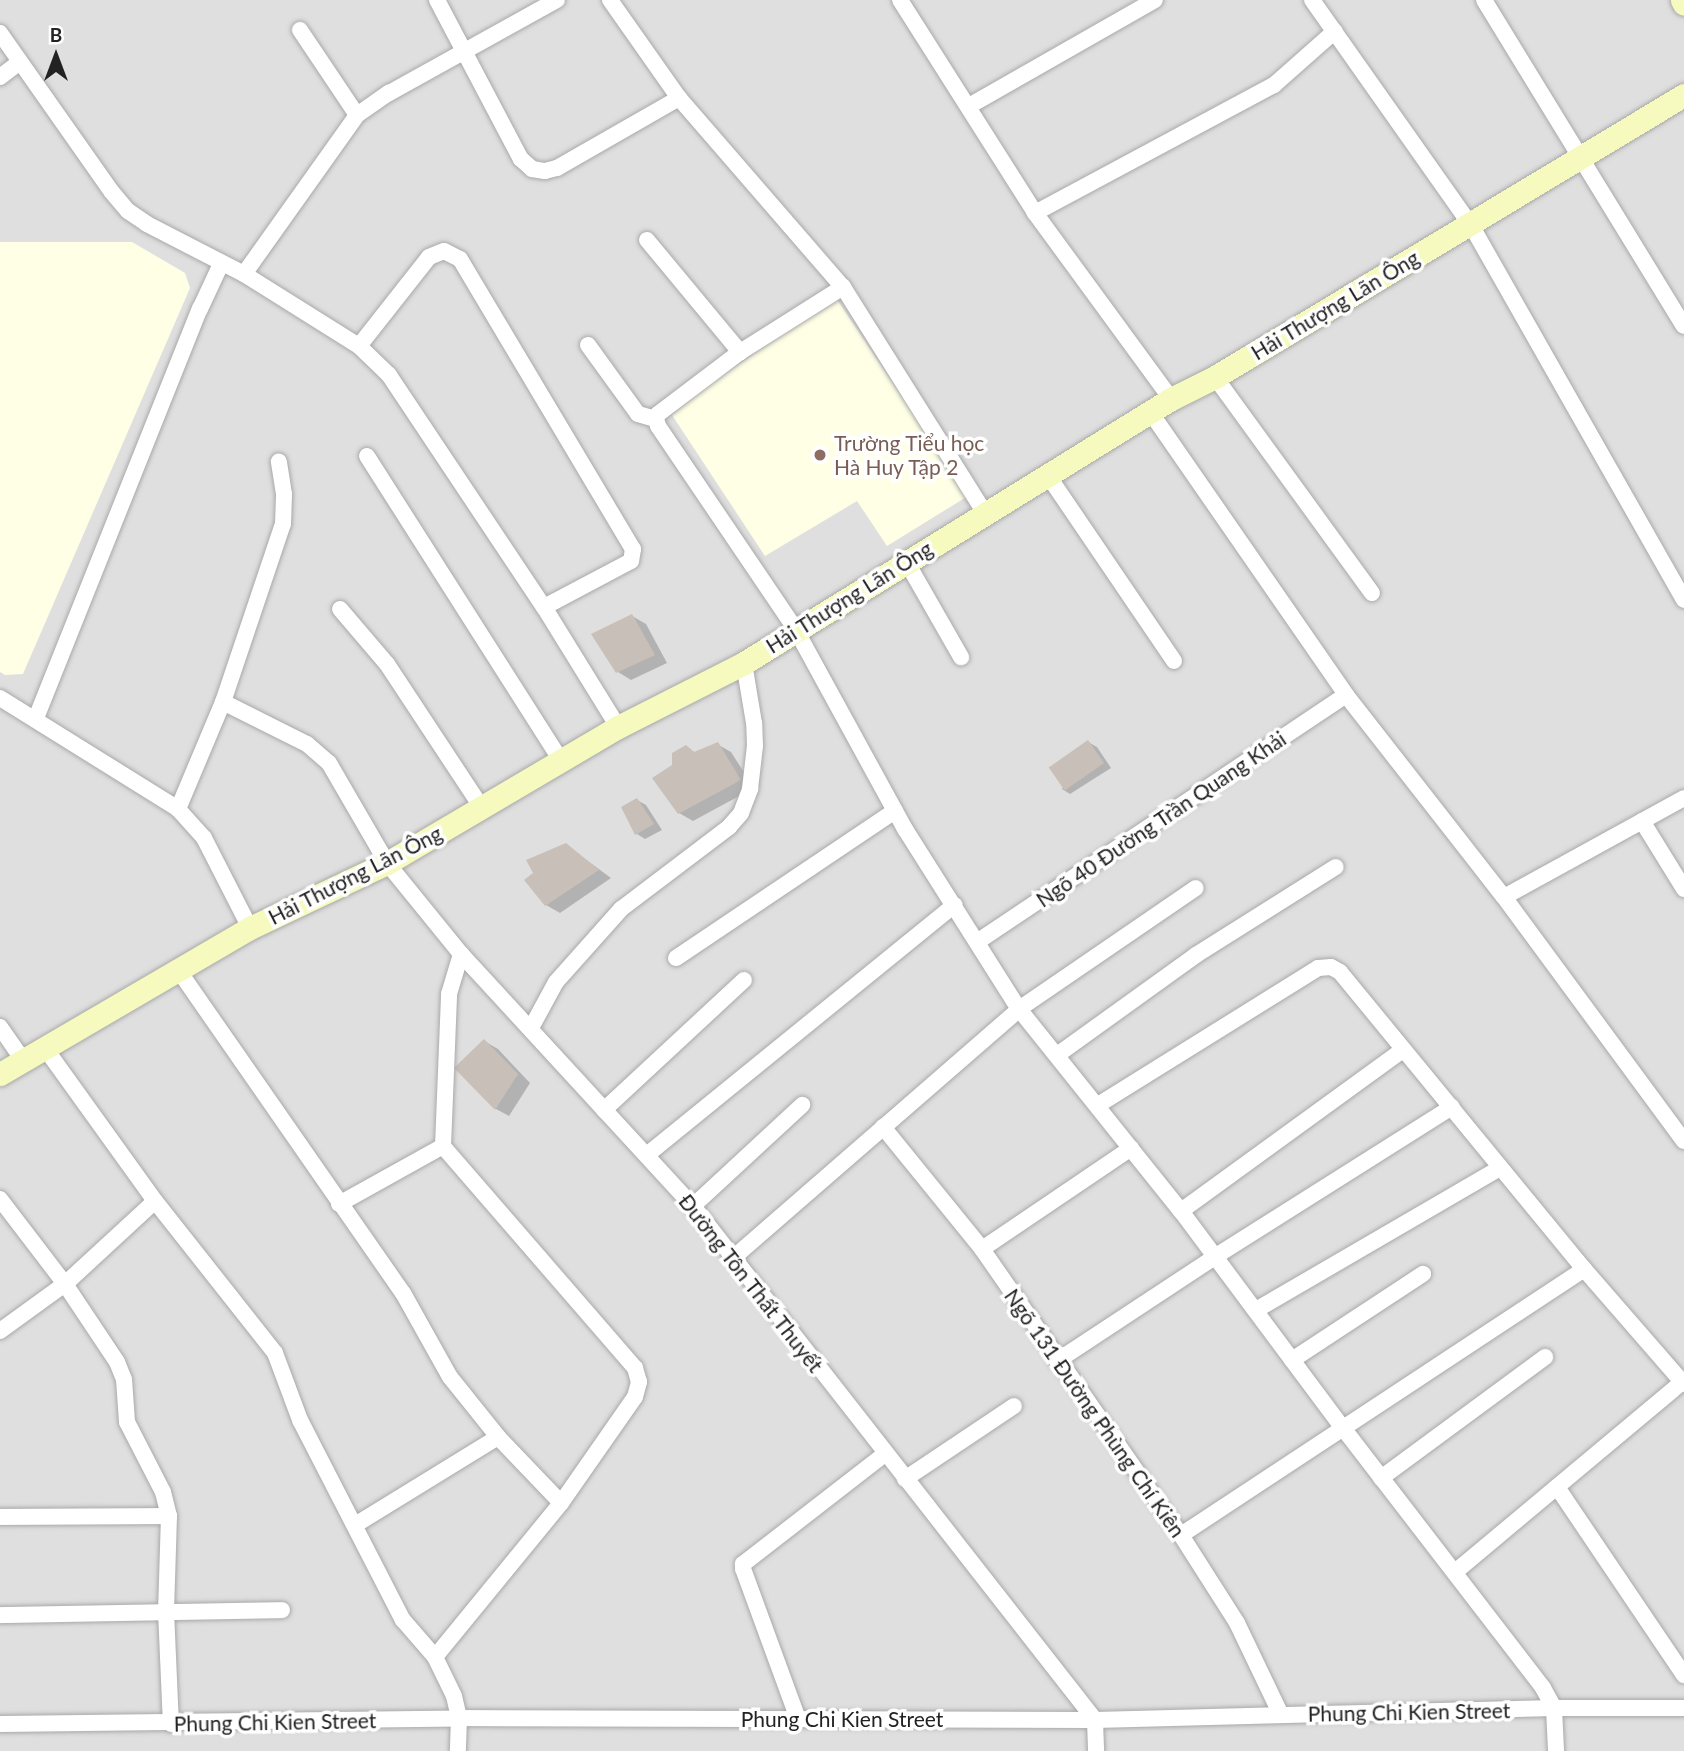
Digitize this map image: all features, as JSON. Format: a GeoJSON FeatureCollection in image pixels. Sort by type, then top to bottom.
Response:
{"type":"FeatureCollection","features":[{"type":"Feature","properties":{"kind":"street"},"geometry":{"type":"LineString","coordinates":[[437,0],[521,159],[539,171],[557,168],[679,97]]}},
{"type":"Feature","properties":{"kind":"street"},"geometry":{"type":"LineString","coordinates":[[244,274],[356,115],[389,93],[556,0]]}},
{"type":"Feature","properties":{"kind":"street"},"geometry":{"type":"LineString","coordinates":[[610,0],[679,97],[843,287],[984,512]]}},
{"type":"Feature","properties":{"kind":"street"},"geometry":{"type":"LineString","coordinates":[[900,0],[1035,213],[1171,399]]}},
{"type":"Feature","properties":{"kind":"street"},"geometry":{"type":"LineString","coordinates":[[969,106],[1155,0]]}},
{"type":"Feature","properties":{"kind":"street"},"geometry":{"type":"LineString","coordinates":[[1312,0],[1471,225],[1684,600]]}},
{"type":"Feature","properties":{"kind":"street"},"geometry":{"type":"LineString","coordinates":[[1484,0],[1684,326]]}},
{"type":"Feature","properties":{"kind":"street"},"geometry":{"type":"LineString","coordinates":[[300,30],[356,115]]}},
{"type":"Feature","properties":{"kind":"street"},"geometry":{"type":"LineString","coordinates":[[1035,213],[1274,85],[1335,31]]}},
{"type":"Feature","properties":{"kind":"street"},"geometry":{"type":"LineString","coordinates":[[0,33],[119,202],[147,224],[244,274],[359,346],[400,390],[544,607],[618,727]]}},
{"type":"Feature","properties":{"kind":"street"},"geometry":{"type":"LineString","coordinates":[[0,77],[20,62]]}},
{"type":"Feature","properties":{"kind":"street","name":"Hải Thượng Lãn Ông"},"geometry":{"type":"LineString","coordinates":[[0,1074],[250,928],[387,863],[618,727],[744,663],[984,512],[1171,399],[1215,377],[1582,159],[1684,95]]}},
{"type":"Feature","properties":{"kind":"street"},"geometry":{"type":"LineString","coordinates":[[647,240],[740,352]]}},
{"type":"Feature","properties":{"kind":"street"},"geometry":{"type":"LineString","coordinates":[[359,346],[429,257],[444,251],[460,259],[633,549],[631,561],[544,607]]}},
{"type":"Feature","properties":{"kind":"street"},"geometry":{"type":"LineString","coordinates":[[36,718],[200,309],[221,264]]}},
{"type":"Feature","properties":{"kind":"street"},"geometry":{"type":"LineString","coordinates":[[656,419],[658,414],[740,352],[843,287]]}},
{"type":"Feature","properties":{"kind":"street"},"geometry":{"type":"LineString","coordinates":[[588,345],[638,414],[656,419],[796,630],[895,811],[1019,1009],[1216,1256],[1343,1428],[1544,1688],[1554,1708],[1556,1751]]}},
{"type":"Feature","properties":{"kind":"street"},"geometry":{"type":"LineString","coordinates":[[1215,377],[1372,593]]}},
{"type":"Feature","properties":{"kind":"street"},"geometry":{"type":"LineString","coordinates":[[1151,413],[1346,695],[1504,897],[1684,1141]]}},
{"type":"Feature","properties":{"kind":"street"},"geometry":{"type":"LineString","coordinates":[[367,456],[561,760]]}},
{"type":"Feature","properties":{"kind":"street"},"geometry":{"type":"LineString","coordinates":[[178,809],[223,702],[283,524],[284,494],[279,461]]}},
{"type":"Feature","properties":{"kind":"street"},"geometry":{"type":"LineString","coordinates":[[1047,474],[1174,661]]}},
{"type":"Feature","properties":{"kind":"street"},"geometry":{"type":"LineString","coordinates":[[906,561],[961,657]]}},
{"type":"Feature","properties":{"kind":"street"},"geometry":{"type":"LineString","coordinates":[[340,608],[387,664],[482,808]]}},
{"type":"Feature","properties":{"kind":"street"},"geometry":{"type":"LineString","coordinates":[[531,1028],[556,982],[621,909],[729,827],[741,813],[750,789],[755,746],[744,663]]}},
{"type":"Feature","properties":{"kind":"street","name":"Ngõ 40 Đường Trần Quang Khải"},"geometry":{"type":"LineString","coordinates":[[977,942],[1346,695]]}},
{"type":"Feature","properties":{"kind":"street"},"geometry":{"type":"LineString","coordinates":[[0,698],[178,809],[204,838],[250,928]]}},
{"type":"Feature","properties":{"kind":"street","name":"Đường Tôn Thất Thuyết"},"geometry":{"type":"LineString","coordinates":[[223,702],[316,749],[329,763],[387,863],[461,954],[648,1154],[693,1206],[886,1454],[1096,1736]]}},
{"type":"Feature","properties":{"kind":"street"},"geometry":{"type":"LineString","coordinates":[[1504,897],[1684,798]]}},
{"type":"Feature","properties":{"kind":"street"},"geometry":{"type":"LineString","coordinates":[[676,958],[895,811]]}},
{"type":"Feature","properties":{"kind":"street"},"geometry":{"type":"LineString","coordinates":[[1642,821],[1684,889]]}},
{"type":"Feature","properties":{"kind":"street"},"geometry":{"type":"LineString","coordinates":[[1057,1055],[1196,955],[1336,867]]}},
{"type":"Feature","properties":{"kind":"street"},"geometry":{"type":"LineString","coordinates":[[733,1258],[1019,1009],[1196,888]]}},
{"type":"Feature","properties":{"kind":"street"},"geometry":{"type":"LineString","coordinates":[[648,1154],[954,905]]}},
{"type":"Feature","properties":{"kind":"street"},"geometry":{"type":"LineString","coordinates":[[435,1657],[561,1503],[635,1397],[639,1375],[443,1146],[449,994],[461,954]]}},
{"type":"Feature","properties":{"kind":"street"},"geometry":{"type":"LineString","coordinates":[[1098,1105],[1318,968],[1331,967],[1340,972],[1584,1269],[1683,1383],[1455,1572]]}},
{"type":"Feature","properties":{"kind":"street"},"geometry":{"type":"LineString","coordinates":[[179,971],[403,1293],[450,1377],[498,1437],[561,1503]]}},
{"type":"Feature","properties":{"kind":"street"},"geometry":{"type":"LineString","coordinates":[[604,1110],[744,980]]}},
{"type":"Feature","properties":{"kind":"street"},"geometry":{"type":"LineString","coordinates":[[0,1027],[23,1060]]}},
{"type":"Feature","properties":{"kind":"street"},"geometry":{"type":"LineString","coordinates":[[44,1048],[155,1201],[275,1353],[300,1420],[403,1620],[435,1657],[454,1696],[459,1718],[458,1746]]}},
{"type":"Feature","properties":{"kind":"street"},"geometry":{"type":"LineString","coordinates":[[1181,1211],[1404,1050]]}},
{"type":"Feature","properties":{"kind":"street"},"geometry":{"type":"LineString","coordinates":[[693,1206],[802,1105]]}},
{"type":"Feature","properties":{"kind":"street"},"geometry":{"type":"LineString","coordinates":[[1057,1361],[1216,1256],[1452,1107]]}},
{"type":"Feature","properties":{"kind":"street","name":"Ngõ 131 Đường Phùng Chí Kiên"},"geometry":{"type":"LineString","coordinates":[[883,1127],[982,1250],[1181,1535],[1237,1623],[1281,1715]]}},
{"type":"Feature","properties":{"kind":"street"},"geometry":{"type":"LineString","coordinates":[[339,1204],[443,1146]]}},
{"type":"Feature","properties":{"kind":"street"},"geometry":{"type":"LineString","coordinates":[[982,1250],[1131,1147]]}},
{"type":"Feature","properties":{"kind":"street"},"geometry":{"type":"LineString","coordinates":[[1256,1310],[1500,1168]]}},
{"type":"Feature","properties":{"kind":"street"},"geometry":{"type":"LineString","coordinates":[[0,1199],[65,1284],[121,1371],[127,1422],[163,1492],[169,1516],[166,1611],[171,1724]]}},
{"type":"Feature","properties":{"kind":"street"},"geometry":{"type":"LineString","coordinates":[[0,1331],[65,1284],[155,1201]]}},
{"type":"Feature","properties":{"kind":"street"},"geometry":{"type":"LineString","coordinates":[[1181,1535],[1584,1269]]}},
{"type":"Feature","properties":{"kind":"street"},"geometry":{"type":"LineString","coordinates":[[1293,1360],[1423,1274]]}},
{"type":"Feature","properties":{"kind":"street"},"geometry":{"type":"LineString","coordinates":[[1381,1478],[1545,1357]]}},
{"type":"Feature","properties":{"kind":"street"},"geometry":{"type":"LineString","coordinates":[[905,1479],[1014,1406]]}},
{"type":"Feature","properties":{"kind":"street"},"geometry":{"type":"LineString","coordinates":[[355,1525],[498,1437]]}},
{"type":"Feature","properties":{"kind":"street"},"geometry":{"type":"LineString","coordinates":[[799,1719],[743,1564],[886,1454]]}},
{"type":"Feature","properties":{"kind":"street"},"geometry":{"type":"LineString","coordinates":[[1557,1487],[1684,1675]]}},
{"type":"Feature","properties":{"kind":"street"},"geometry":{"type":"LineString","coordinates":[[0,1517],[169,1516]]}},
{"type":"Feature","properties":{"kind":"street"},"geometry":{"type":"LineString","coordinates":[[0,1615],[282,1610]]}},
{"type":"Feature","properties":{"kind":"street","name":"Phung Chi Kien Street"},"geometry":{"type":"LineString","coordinates":[[0,1724],[171,1724],[459,1718],[799,1719],[1096,1736],[1281,1715],[1554,1708],[1684,1708]]}},
{"type":"Feature","properties":{"kind":"shaded area"},"geometry":{"type":"Polygon","coordinates":[[[0,0],[1684,0],[1684,1751],[0,1751],[0,0]]]}},
{"type":"Feature","properties":{"kind":"shaded area"},"geometry":{"type":"Polygon","coordinates":[[[0,242],[132,242],[185,273],[190,288],[23,674],[5,675],[0,672],[0,242]]]}},
{"type":"Feature","properties":{"kind":"shaded area","name":"Trường Tiểu học Hà Huy Tập 2"},"geometry":{"type":"Polygon","coordinates":[[[836,298],[968,496],[887,546],[857,501],[765,556],[672,415],[709,385],[836,298]]]}},
{"type":"Feature","properties":{"kind":"building"},"geometry":{"type":"Polygon","coordinates":[[[632,614],[655,655],[616,673],[591,634],[632,614]]]}},
{"type":"Feature","properties":{"kind":"building"},"geometry":{"type":"Polygon","coordinates":[[[1088,740],[1104,763],[1065,790],[1049,768],[1088,740]]]}},
{"type":"Feature","properties":{"kind":"building"},"geometry":{"type":"Polygon","coordinates":[[[718,742],[741,780],[678,814],[652,778],[672,765],[672,753],[686,745],[694,752],[718,742]]]}},
{"type":"Feature","properties":{"kind":"building"},"geometry":{"type":"Polygon","coordinates":[[[637,798],[654,824],[635,835],[621,807],[637,798]]]}},
{"type":"Feature","properties":{"kind":"building"},"geometry":{"type":"Polygon","coordinates":[[[566,843],[599,870],[545,906],[524,880],[533,873],[526,860],[566,843]]]}},
{"type":"Feature","properties":{"kind":"building"},"geometry":{"type":"Polygon","coordinates":[[[484,1039],[518,1074],[495,1110],[454,1068],[484,1039]]]}},
{"type":"Feature","properties":{"kind":"place","name":"Trường Tiểu học Hà Huy Tập 2"},"geometry":{"type":"Point","coordinates":[820,455]}}]}
